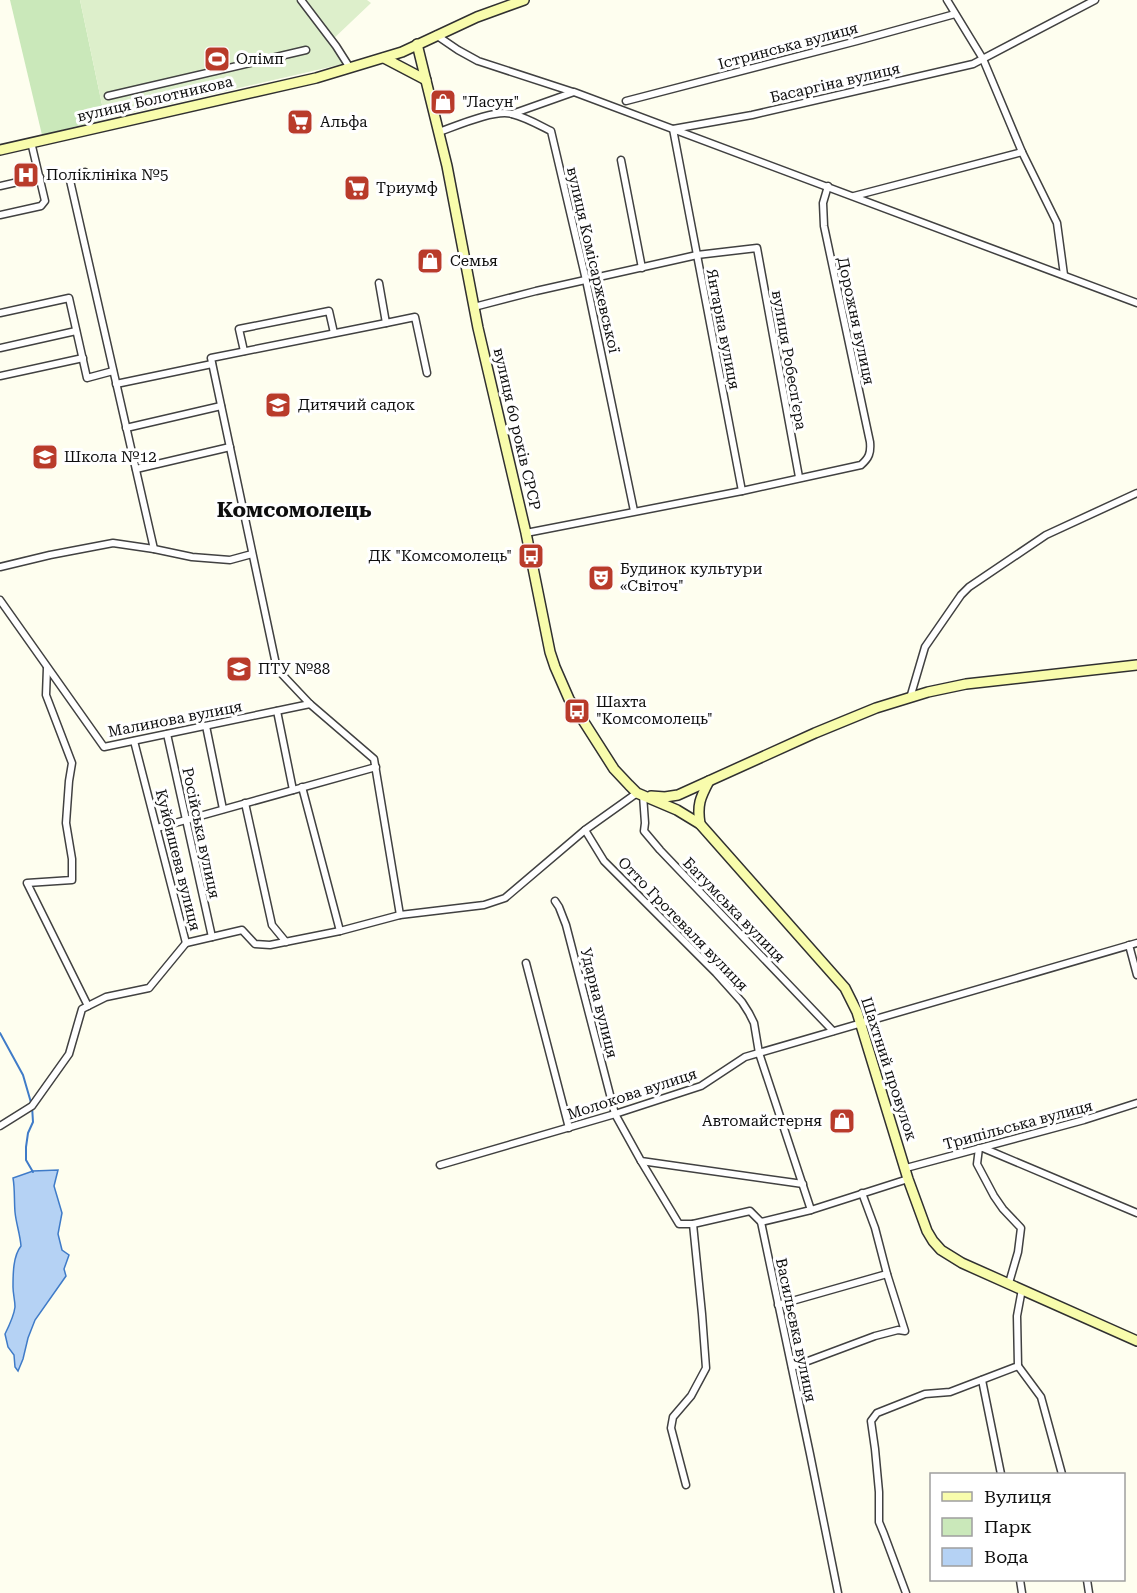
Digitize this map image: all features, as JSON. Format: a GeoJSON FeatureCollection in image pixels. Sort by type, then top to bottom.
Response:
{"type":"FeatureCollection","features":[{"type":"Feature","properties":{"kind":"street"},"geometry":{"type":"LineString","coordinates":[[300,0],[350,68]]}},
{"type":"Feature","properties":{"kind":"street","name":"вулиця Болотникова"},"geometry":{"type":"LineString","coordinates":[[0,150],[316,78],[384,58],[477,17],[497,4],[524,0]]}},
{"type":"Feature","properties":{"kind":"street"},"geometry":{"type":"LineString","coordinates":[[948,0],[982,59],[1019,153],[1057,223],[1064,275]]}},
{"type":"Feature","properties":{"kind":"street","name":"Басаргіна вулиця"},"geometry":{"type":"LineString","coordinates":[[673,129],[752,115],[973,64],[1095,0]]}},
{"type":"Feature","properties":{"kind":"street","name":"Істринська вулиця"},"geometry":{"type":"LineString","coordinates":[[626,101],[955,14]]}},
{"type":"Feature","properties":{"kind":"street"},"geometry":{"type":"LineString","coordinates":[[436,35],[478,61],[574,92],[1137,303]]}},
{"type":"Feature","properties":{"kind":"street","name":"вулиця 60 років СРСР"},"geometry":{"type":"LineString","coordinates":[[417,44],[447,166],[474,306],[526,533],[550,652],[569,699],[614,769],[640,794]]}},
{"type":"Feature","properties":{"kind":"street"},"geometry":{"type":"LineString","coordinates":[[108,96],[306,50]]}},
{"type":"Feature","properties":{"kind":"street"},"geometry":{"type":"LineString","coordinates":[[384,58],[426,80]]}},
{"type":"Feature","properties":{"kind":"street"},"geometry":{"type":"LineString","coordinates":[[439,132],[480,118],[501,113],[512,114],[574,92]]}},
{"type":"Feature","properties":{"kind":"street","name":"вулиця Комісаржевської"},"geometry":{"type":"LineString","coordinates":[[512,114],[551,131],[586,280],[634,512]]}},
{"type":"Feature","properties":{"kind":"street","name":"Янтарна вулиця"},"geometry":{"type":"LineString","coordinates":[[673,129],[742,491]]}},
{"type":"Feature","properties":{"kind":"street"},"geometry":{"type":"LineString","coordinates":[[0,215],[41,206],[45,201],[31,142]]}},
{"type":"Feature","properties":{"kind":"street"},"geometry":{"type":"LineString","coordinates":[[854,196],[1019,153]]}},
{"type":"Feature","properties":{"kind":"street"},"geometry":{"type":"LineString","coordinates":[[621,160],[642,268]]}},
{"type":"Feature","properties":{"kind":"street"},"geometry":{"type":"LineString","coordinates":[[85,172],[69,176],[154,549]]}},
{"type":"Feature","properties":{"kind":"street"},"geometry":{"type":"LineString","coordinates":[[0,186],[40,177]]}},
{"type":"Feature","properties":{"kind":"street","name":"Дорожня вулиця"},"geometry":{"type":"LineString","coordinates":[[799,477],[861,465],[869,455],[870,442],[824,226],[823,203],[828,186]]}},
{"type":"Feature","properties":{"kind":"street","name":"вулиця Робесп'єра"},"geometry":{"type":"LineString","coordinates":[[697,255],[756,248],[799,477]]}},
{"type":"Feature","properties":{"kind":"street"},"geometry":{"type":"LineString","coordinates":[[474,306],[697,255]]}},
{"type":"Feature","properties":{"kind":"street"},"geometry":{"type":"LineString","coordinates":[[379,283],[386,323]]}},
{"type":"Feature","properties":{"kind":"street"},"geometry":{"type":"LineString","coordinates":[[0,313],[69,298],[87,378],[113,371]]}},
{"type":"Feature","properties":{"kind":"street"},"geometry":{"type":"LineString","coordinates":[[244,351],[239,329],[328,310],[334,333]]}},
{"type":"Feature","properties":{"kind":"street"},"geometry":{"type":"LineString","coordinates":[[116,384],[244,351],[414,317],[427,373]]}},
{"type":"Feature","properties":{"kind":"street"},"geometry":{"type":"LineString","coordinates":[[0,348],[76,331]]}},
{"type":"Feature","properties":{"kind":"street"},"geometry":{"type":"LineString","coordinates":[[0,376],[83,358]]}},
{"type":"Feature","properties":{"kind":"street"},"geometry":{"type":"LineString","coordinates":[[212,361],[277,669],[310,704],[374,759],[400,915]]}},
{"type":"Feature","properties":{"kind":"street"},"geometry":{"type":"LineString","coordinates":[[126,428],[221,405]]}},
{"type":"Feature","properties":{"kind":"street"},"geometry":{"type":"LineString","coordinates":[[136,469],[230,447]]}},
{"type":"Feature","properties":{"kind":"street"},"geometry":{"type":"LineString","coordinates":[[526,533],[742,491],[799,477]]}},
{"type":"Feature","properties":{"kind":"street"},"geometry":{"type":"LineString","coordinates":[[910,698],[925,647],[969,586],[1046,535],[1137,493]]}},
{"type":"Feature","properties":{"kind":"street"},"geometry":{"type":"LineString","coordinates":[[0,567],[113,543],[192,557],[230,560],[252,554]]}},
{"type":"Feature","properties":{"kind":"street","name":"Малинова вулиця"},"geometry":{"type":"LineString","coordinates":[[0,600],[104,747],[310,704]]}},
{"type":"Feature","properties":{"kind":"street"},"geometry":{"type":"LineString","coordinates":[[640,794],[665,797],[678,795],[815,733],[876,708],[910,698],[966,684],[1137,665]]}},
{"type":"Feature","properties":{"kind":"street"},"geometry":{"type":"LineString","coordinates":[[47,668],[46,695],[72,763],[66,823],[72,859],[72,880],[27,883],[88,1006]]}},
{"type":"Feature","properties":{"kind":"street"},"geometry":{"type":"LineString","coordinates":[[277,711],[293,790]]}},
{"type":"Feature","properties":{"kind":"street"},"geometry":{"type":"LineString","coordinates":[[206,726],[224,809]]}},
{"type":"Feature","properties":{"kind":"street","name":"Російська вулиця"},"geometry":{"type":"LineString","coordinates":[[167,734],[212,937]]}},
{"type":"Feature","properties":{"kind":"street","name":"Куйбишева вулиця"},"geometry":{"type":"LineString","coordinates":[[134,741],[186,943],[242,930],[255,944],[270,945],[340,931],[400,915],[484,905],[505,898],[585,830],[640,794]]}},
{"type":"Feature","properties":{"kind":"street"},"geometry":{"type":"LineString","coordinates":[[157,828],[376,767]]}},
{"type":"Feature","properties":{"kind":"street"},"geometry":{"type":"LineString","coordinates":[[700,824],[699,804],[710,780]]}},
{"type":"Feature","properties":{"kind":"street"},"geometry":{"type":"LineString","coordinates":[[302,787],[340,931]]}},
{"type":"Feature","properties":{"kind":"street","name":"Шахтний провулок"},"geometry":{"type":"LineString","coordinates":[[640,794],[677,810],[700,824],[836,977],[851,999],[908,1179],[927,1231],[941,1250],[956,1260],[1137,1341]]}},
{"type":"Feature","properties":{"kind":"street","name":"Батумська вулиця"},"geometry":{"type":"LineString","coordinates":[[640,794],[645,822],[644,831],[833,1031]]}},
{"type":"Feature","properties":{"kind":"street"},"geometry":{"type":"LineString","coordinates":[[245,803],[272,925],[286,942]]}},
{"type":"Feature","properties":{"kind":"street","name":"Отто Гротеваля вулиця"},"geometry":{"type":"LineString","coordinates":[[585,830],[604,861],[742,1002],[749,1013],[759,1053],[811,1210]]}},
{"type":"Feature","properties":{"kind":"street","name":"Ударна вулиця"},"geometry":{"type":"LineString","coordinates":[[555,901],[566,925],[615,1114],[679,1224],[693,1224]]}},
{"type":"Feature","properties":{"kind":"street"},"geometry":{"type":"LineString","coordinates":[[0,1126],[32,1106],[69,1054],[82,1010],[106,997],[149,988],[186,943]]}},
{"type":"Feature","properties":{"kind":"street","name":"Молокова вулиця"},"geometry":{"type":"LineString","coordinates":[[440,1165],[569,1128],[701,1086],[745,1057],[1137,943]]}},
{"type":"Feature","properties":{"kind":"street"},"geometry":{"type":"LineString","coordinates":[[1129,945],[1137,975]]}},
{"type":"Feature","properties":{"kind":"street"},"geometry":{"type":"LineString","coordinates":[[526,963],[569,1128]]}},
{"type":"Feature","properties":{"kind":"street","name":"Трипільська вулиця"},"geometry":{"type":"LineString","coordinates":[[906,1168],[1084,1120],[1137,1103]]}},
{"type":"Feature","properties":{"kind":"street"},"geometry":{"type":"LineString","coordinates":[[1009,1283],[1018,1252],[1021,1228],[994,1196],[977,1164],[981,1148],[1137,1213]]}},
{"type":"Feature","properties":{"kind":"street"},"geometry":{"type":"LineString","coordinates":[[641,1161],[803,1184]]}},
{"type":"Feature","properties":{"kind":"street"},"geometry":{"type":"LineString","coordinates":[[686,1485],[671,1428],[673,1417],[691,1396],[706,1368],[693,1224],[750,1211],[761,1222],[811,1210],[908,1179]]}},
{"type":"Feature","properties":{"kind":"street"},"geometry":{"type":"LineString","coordinates":[[792,1367],[876,1336],[898,1330],[905,1331],[886,1274],[875,1228],[862,1193]]}},
{"type":"Feature","properties":{"kind":"street","name":"Васильєвка вулиця"},"geometry":{"type":"LineString","coordinates":[[761,1222],[838,1593]]}},
{"type":"Feature","properties":{"kind":"street"},"geometry":{"type":"LineString","coordinates":[[778,1305],[886,1274]]}},
{"type":"Feature","properties":{"kind":"street"},"geometry":{"type":"LineString","coordinates":[[1022,1289],[1017,1316],[1018,1366],[1041,1397],[1062,1473]]}},
{"type":"Feature","properties":{"kind":"street"},"geometry":{"type":"LineString","coordinates":[[906,1593],[879,1522],[879,1492],[871,1421],[877,1413],[925,1394],[950,1392],[1018,1366]]}},
{"type":"Feature","properties":{"kind":"street"},"geometry":{"type":"LineString","coordinates":[[982,1380],[1001,1473]]}},
{"type":"Feature","properties":{"kind":"green space"},"geometry":{"type":"Polygon","coordinates":[[[10,0],[80,0],[105,119],[42,135],[10,0]]]}},
{"type":"Feature","properties":{"kind":"green space","name":"Олімп"},"geometry":{"type":"Polygon","coordinates":[[[80,0],[367,0],[371,3],[330,42],[339,53],[343,64],[105,119],[80,0]]]}},
{"type":"Feature","properties":{"kind":"water"},"geometry":{"type":"Polygon","coordinates":[[[58,1170],[54,1186],[62,1213],[58,1234],[62,1250],[69,1255],[64,1269],[66,1276],[35,1320],[18,1371],[5,1334],[14,1310],[13,1271],[16,1255],[21,1246],[15,1212],[13,1178],[33,1171],[58,1170]]]}},
{"type":"Feature","properties":{"kind":"waterway"},"geometry":{"type":"LineString","coordinates":[[0,1033],[23,1075],[32,1106],[33,1122],[28,1133],[26,1160],[33,1172]]}},
{"type":"Feature","properties":{"kind":"place","name":"Олімп"},"geometry":{"type":"Point","coordinates":[217,59]}},
{"type":"Feature","properties":{"kind":"place","name":"\"Ласун\""},"geometry":{"type":"Point","coordinates":[443,102]}},
{"type":"Feature","properties":{"kind":"place","name":"Альфа"},"geometry":{"type":"Point","coordinates":[300,122]}},
{"type":"Feature","properties":{"kind":"place","name":"Поліклініка №5"},"geometry":{"type":"Point","coordinates":[26,175]}},
{"type":"Feature","properties":{"kind":"place","name":"Триумф"},"geometry":{"type":"Point","coordinates":[357,188]}},
{"type":"Feature","properties":{"kind":"place","name":"Семья"},"geometry":{"type":"Point","coordinates":[430,261]}},
{"type":"Feature","properties":{"kind":"place","name":"Дитячий садок"},"geometry":{"type":"Point","coordinates":[278,405]}},
{"type":"Feature","properties":{"kind":"place","name":"Школа №12"},"geometry":{"type":"Point","coordinates":[45,457]}},
{"type":"Feature","properties":{"kind":"place","name":"ДК \"Комсомолець\""},"geometry":{"type":"Point","coordinates":[531,556]}},
{"type":"Feature","properties":{"kind":"place","name":"Будинок культури «Світоч\""},"geometry":{"type":"Point","coordinates":[601,578]}},
{"type":"Feature","properties":{"kind":"place","name":"ПТУ №88"},"geometry":{"type":"Point","coordinates":[239,669]}},
{"type":"Feature","properties":{"kind":"place","name":"Шахта \"Комсомолець\""},"geometry":{"type":"Point","coordinates":[577,711]}},
{"type":"Feature","properties":{"kind":"place","name":"Автомайстерня"},"geometry":{"type":"Point","coordinates":[842,1121]}},
{"type":"Feature","properties":{"kind":"district","name":"Комсомолець"},"geometry":{"type":"Point","coordinates":[294,510]}}]}
